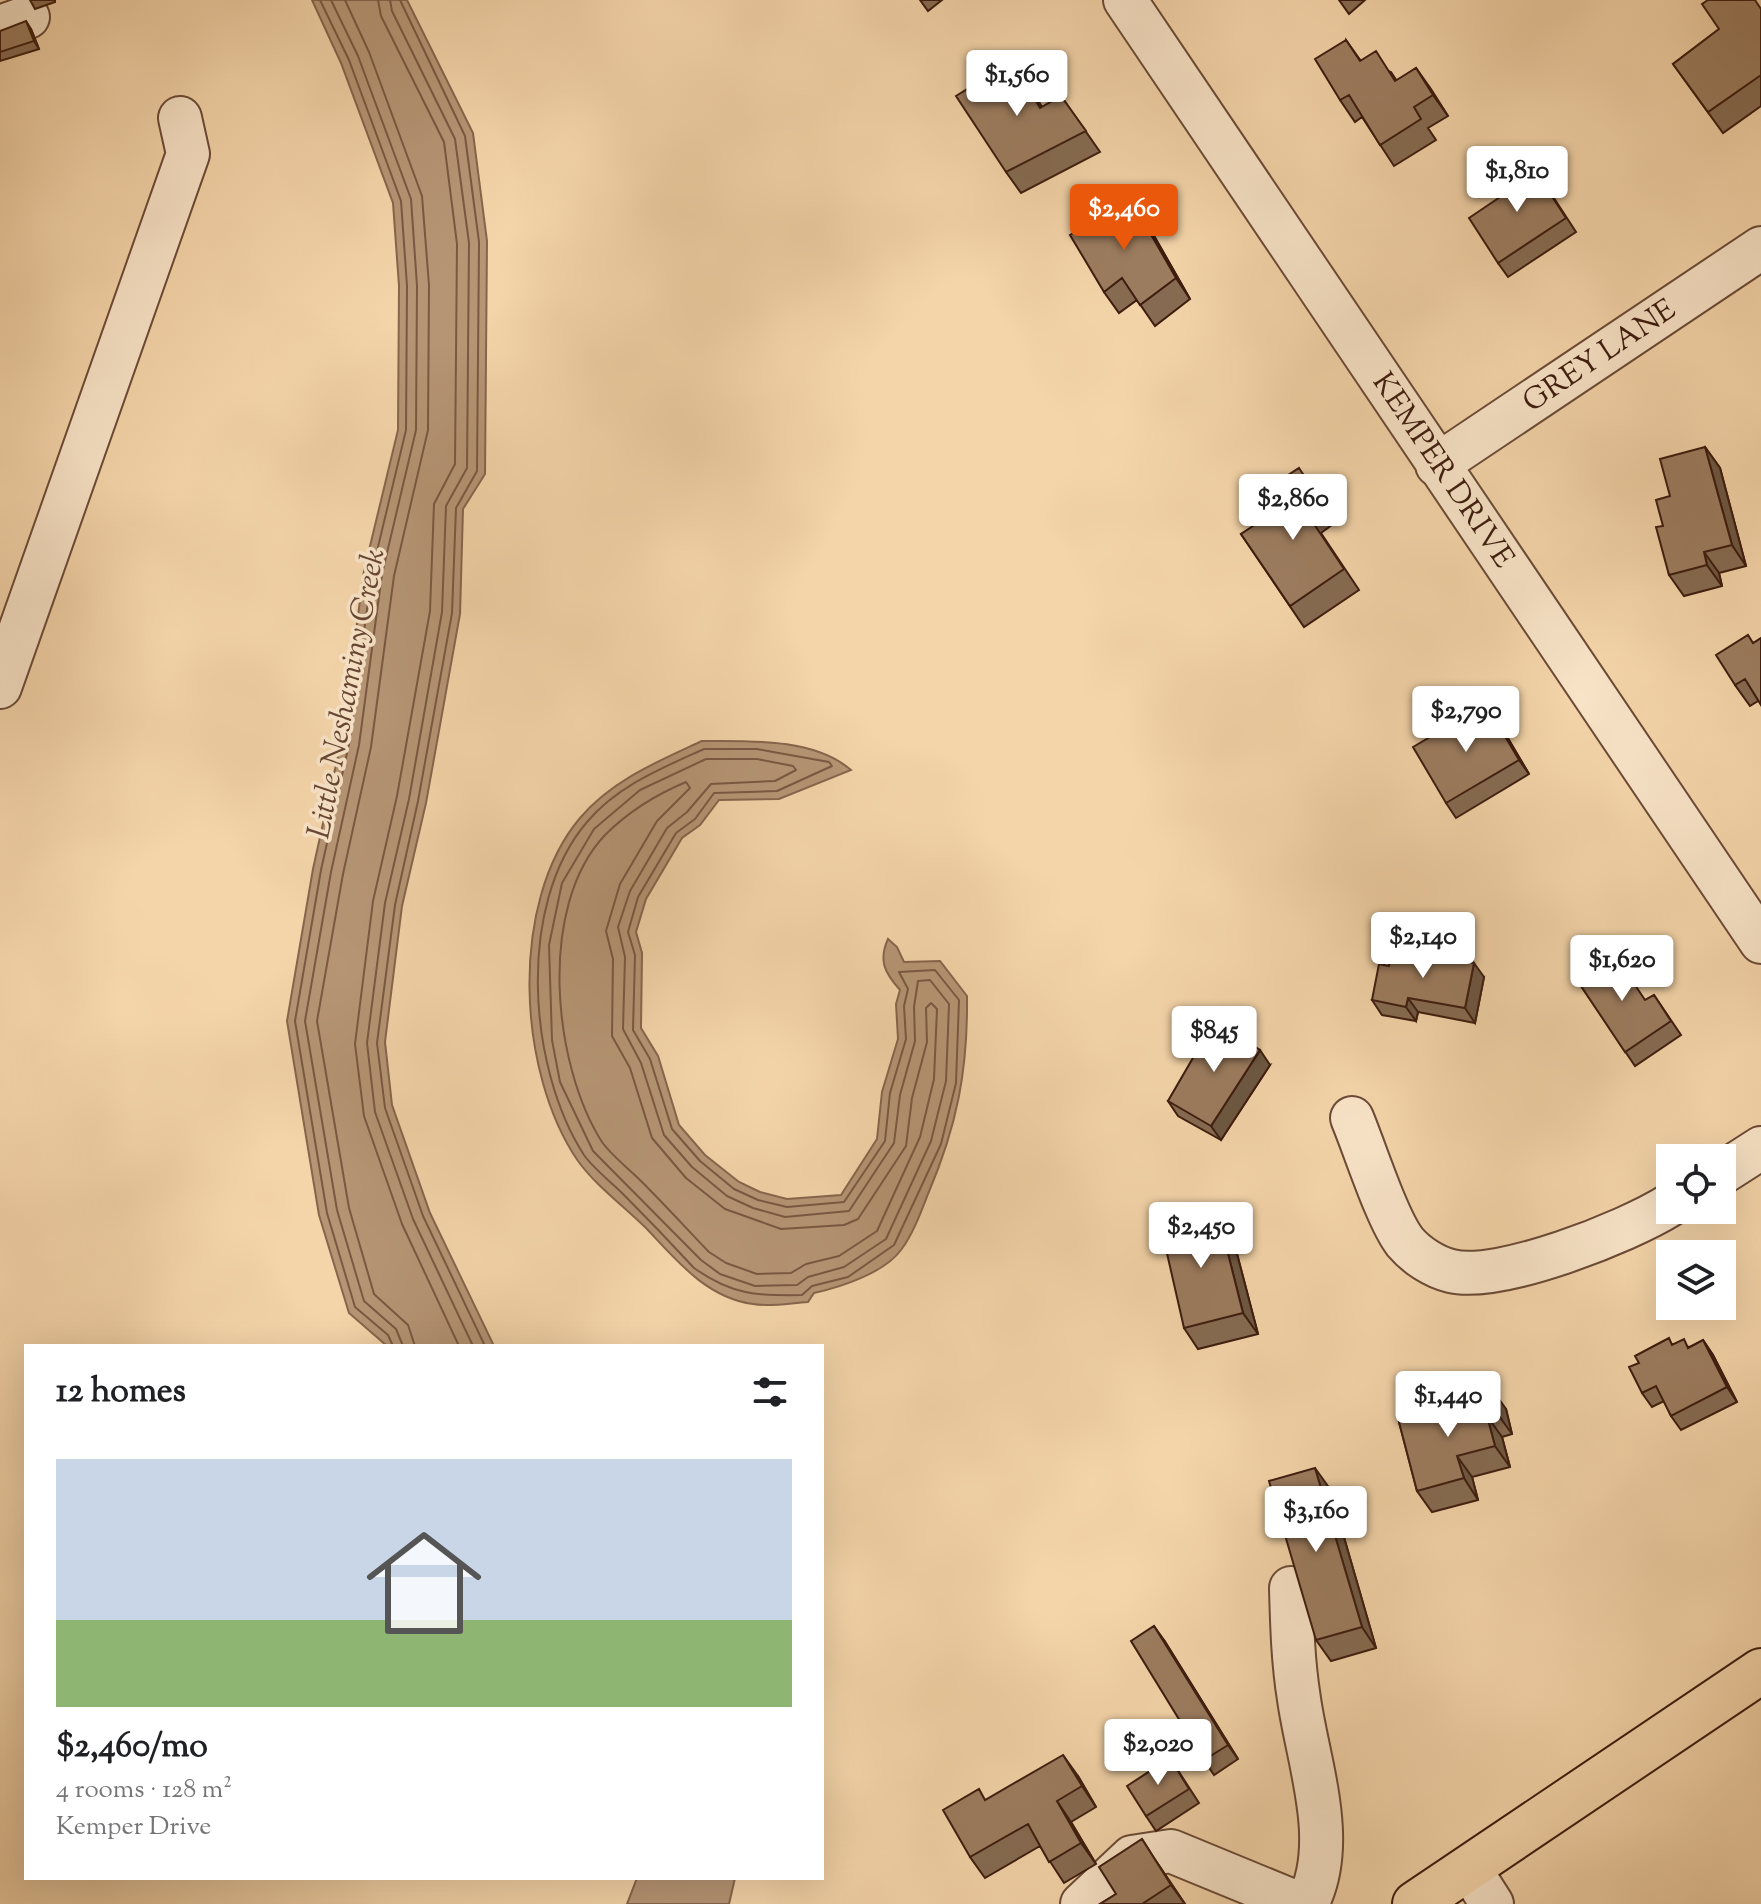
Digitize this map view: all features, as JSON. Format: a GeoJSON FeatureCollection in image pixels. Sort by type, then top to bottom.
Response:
{"type":"FeatureCollection","features":[{"type":"Feature","properties":{"kind":"main road"},"geometry":{"type":"LineString","coordinates":[[1415,1904],[1761,1671]]}},
{"type":"Feature","properties":{"kind":"street","name":"KEMPER DRIVE"},"geometry":{"type":"LineString","coordinates":[[1125,0],[1761,942]]}},
{"type":"Feature","properties":{"kind":"street"},"geometry":{"type":"LineString","coordinates":[[0,687],[188,154],[180,118]]}},
{"type":"Feature","properties":{"kind":"street","name":"GREY LANE"},"geometry":{"type":"LineString","coordinates":[[1437,465],[1761,248]]}},
{"type":"Feature","properties":{"kind":"street"},"geometry":{"type":"LineString","coordinates":[[1352,1118],[1406,1243],[1424,1259],[1451,1271],[1481,1273],[1590,1244],[1639,1225],[1656,1214]]}},
{"type":"Feature","properties":{"kind":"street"},"geometry":{"type":"LineString","coordinates":[[1736,1164],[1761,1148]]}},
{"type":"Feature","properties":{"kind":"street"},"geometry":{"type":"LineString","coordinates":[[1291,1588],[1294,1659],[1316,1791],[1321,1853],[1319,1882],[1307,1904]]}},
{"type":"Feature","properties":{"kind":"street"},"geometry":{"type":"LineString","coordinates":[[1082,1904],[1132,1857],[1171,1851],[1300,1904]]}},
{"type":"Feature","properties":{"kind":"street"},"geometry":{"type":"LineString","coordinates":[[1469,1868],[1492,1904]]}},
{"type":"Feature","properties":{"kind":"water","name":"Little Neshaminy Creek"},"geometry":{"type":"Polygon","coordinates":[[[312,0],[407,0],[473,133],[487,241],[485,474],[463,509],[460,614],[426,803],[402,906],[385,1042],[392,1105],[430,1213],[493,1344],[385,1344],[349,1313],[319,1215],[287,1021],[313,869],[341,742],[364,571],[398,430],[399,286],[393,203],[341,63],[312,0]]]}},
{"type":"Feature","properties":{"kind":"water"},"geometry":{"type":"Polygon","coordinates":[[[702,741],[760,742],[800,747],[819,752],[851,770],[779,799],[719,800],[700,825],[682,838],[646,899],[636,932],[642,953],[641,1028],[658,1056],[679,1125],[705,1155],[739,1182],[760,1192],[787,1199],[841,1195],[877,1139],[882,1092],[898,1039],[896,1004],[900,990],[890,978],[883,960],[888,939],[897,947],[904,962],[940,961],[967,996],[959,1097],[938,1169],[913,1230],[901,1250],[884,1266],[849,1283],[814,1293],[808,1302],[753,1304],[736,1300],[707,1286],[593,1179],[578,1161],[558,1124],[543,1082],[533,1036],[530,988],[532,940],[541,895],[557,853],[580,818],[621,782],[702,741]]]}},
{"type":"Feature","properties":{"kind":"water"},"geometry":{"type":"Polygon","coordinates":[[[636,1880],[735,1880],[729,1904],[627,1904],[636,1880]]]}},
{"type":"Feature","properties":{"kind":"building"},"geometry":{"type":"Polygon","coordinates":[[[1708,0],[1755,0],[1761,9],[1761,75],[1708,112],[1673,64],[1719,29],[1702,4],[1708,0]]]}},
{"type":"Feature","properties":{"kind":"building"},"geometry":{"type":"Polygon","coordinates":[[[26,21],[34,41],[0,52],[0,31],[26,21]]]}},
{"type":"Feature","properties":{"kind":"building"},"geometry":{"type":"Polygon","coordinates":[[[1346,40],[1360,61],[1376,51],[1395,81],[1416,68],[1433,95],[1414,107],[1421,119],[1380,145],[1349,95],[1340,100],[1315,59],[1346,40]]]}},
{"type":"Feature","properties":{"kind":"building"},"geometry":{"type":"Polygon","coordinates":[[[1012,61],[1040,108],[1061,96],[1086,131],[1006,172],[956,96],[1012,61]]]}},
{"type":"Feature","properties":{"kind":"building"},"geometry":{"type":"Polygon","coordinates":[[[1513,167],[1523,181],[1536,172],[1566,218],[1498,263],[1469,218],[1503,195],[1493,180],[1513,167]]]}},
{"type":"Feature","properties":{"kind":"building"},"geometry":{"type":"Polygon","coordinates":[[[1130,198],[1176,278],[1140,305],[1122,278],[1104,292],[1070,235],[1130,198]]]}},
{"type":"Feature","properties":{"kind":"building"},"geometry":{"type":"Polygon","coordinates":[[[1705,447],[1732,545],[1704,552],[1707,565],[1669,575],[1656,527],[1663,526],[1656,500],[1670,496],[1660,459],[1705,447]]]}},
{"type":"Feature","properties":{"kind":"building"},"geometry":{"type":"Polygon","coordinates":[[[1299,468],[1321,501],[1306,512],[1344,569],[1290,606],[1241,534],[1283,506],[1270,487],[1299,468]]]}},
{"type":"Feature","properties":{"kind":"building"},"geometry":{"type":"Polygon","coordinates":[[[1748,635],[1753,643],[1761,638],[1761,705],[1745,679],[1735,685],[1716,655],[1748,635]]]}},
{"type":"Feature","properties":{"kind":"building"},"geometry":{"type":"Polygon","coordinates":[[[1486,704],[1519,760],[1446,803],[1413,747],[1486,704]]]}},
{"type":"Feature","properties":{"kind":"building"},"geometry":{"type":"Polygon","coordinates":[[[1393,948],[1474,963],[1465,1008],[1408,998],[1406,1007],[1372,1000],[1379,964],[1389,966],[1393,948]]]}},
{"type":"Feature","properties":{"kind":"building"},"geometry":{"type":"Polygon","coordinates":[[[1613,952],[1645,1000],[1654,995],[1671,1021],[1625,1052],[1575,977],[1613,952]]]}},
{"type":"Feature","properties":{"kind":"building"},"geometry":{"type":"Polygon","coordinates":[[[1215,1020],[1260,1050],[1211,1126],[1168,1101],[1215,1020]]]}},
{"type":"Feature","properties":{"kind":"building"},"geometry":{"type":"Polygon","coordinates":[[[1217,1210],[1243,1313],[1184,1328],[1161,1227],[1217,1210]]]}},
{"type":"Feature","properties":{"kind":"building"},"geometry":{"type":"Polygon","coordinates":[[[1669,1338],[1672,1345],[1684,1339],[1688,1348],[1703,1340],[1727,1387],[1671,1416],[1656,1386],[1642,1393],[1629,1367],[1639,1363],[1635,1356],[1669,1338]]]}},
{"type":"Feature","properties":{"kind":"building"},"geometry":{"type":"Polygon","coordinates":[[[1491,1388],[1497,1413],[1487,1416],[1495,1446],[1457,1456],[1464,1478],[1417,1491],[1399,1422],[1458,1407],[1456,1398],[1491,1388]]]}},
{"type":"Feature","properties":{"kind":"building"},"geometry":{"type":"Polygon","coordinates":[[[1315,1468],[1362,1627],[1316,1640],[1269,1481],[1315,1468]]]}},
{"type":"Feature","properties":{"kind":"building"},"geometry":{"type":"Polygon","coordinates":[[[1154,1626],[1228,1745],[1204,1760],[1131,1641],[1154,1626]]]}},
{"type":"Feature","properties":{"kind":"building"},"geometry":{"type":"Polygon","coordinates":[[[1063,1755],[1082,1786],[1057,1801],[1081,1843],[1049,1862],[1028,1824],[970,1857],[943,1810],[979,1789],[985,1800],[1063,1755]]]}},
{"type":"Feature","properties":{"kind":"building"},"geometry":{"type":"Polygon","coordinates":[[[1170,1758],[1189,1789],[1146,1816],[1127,1786],[1170,1758]]]}},
{"type":"Feature","properties":{"kind":"building"},"geometry":{"type":"Polygon","coordinates":[[[1142,1839],[1171,1885],[1142,1904],[1100,1904],[1116,1894],[1099,1867],[1142,1839]]]}}]}
